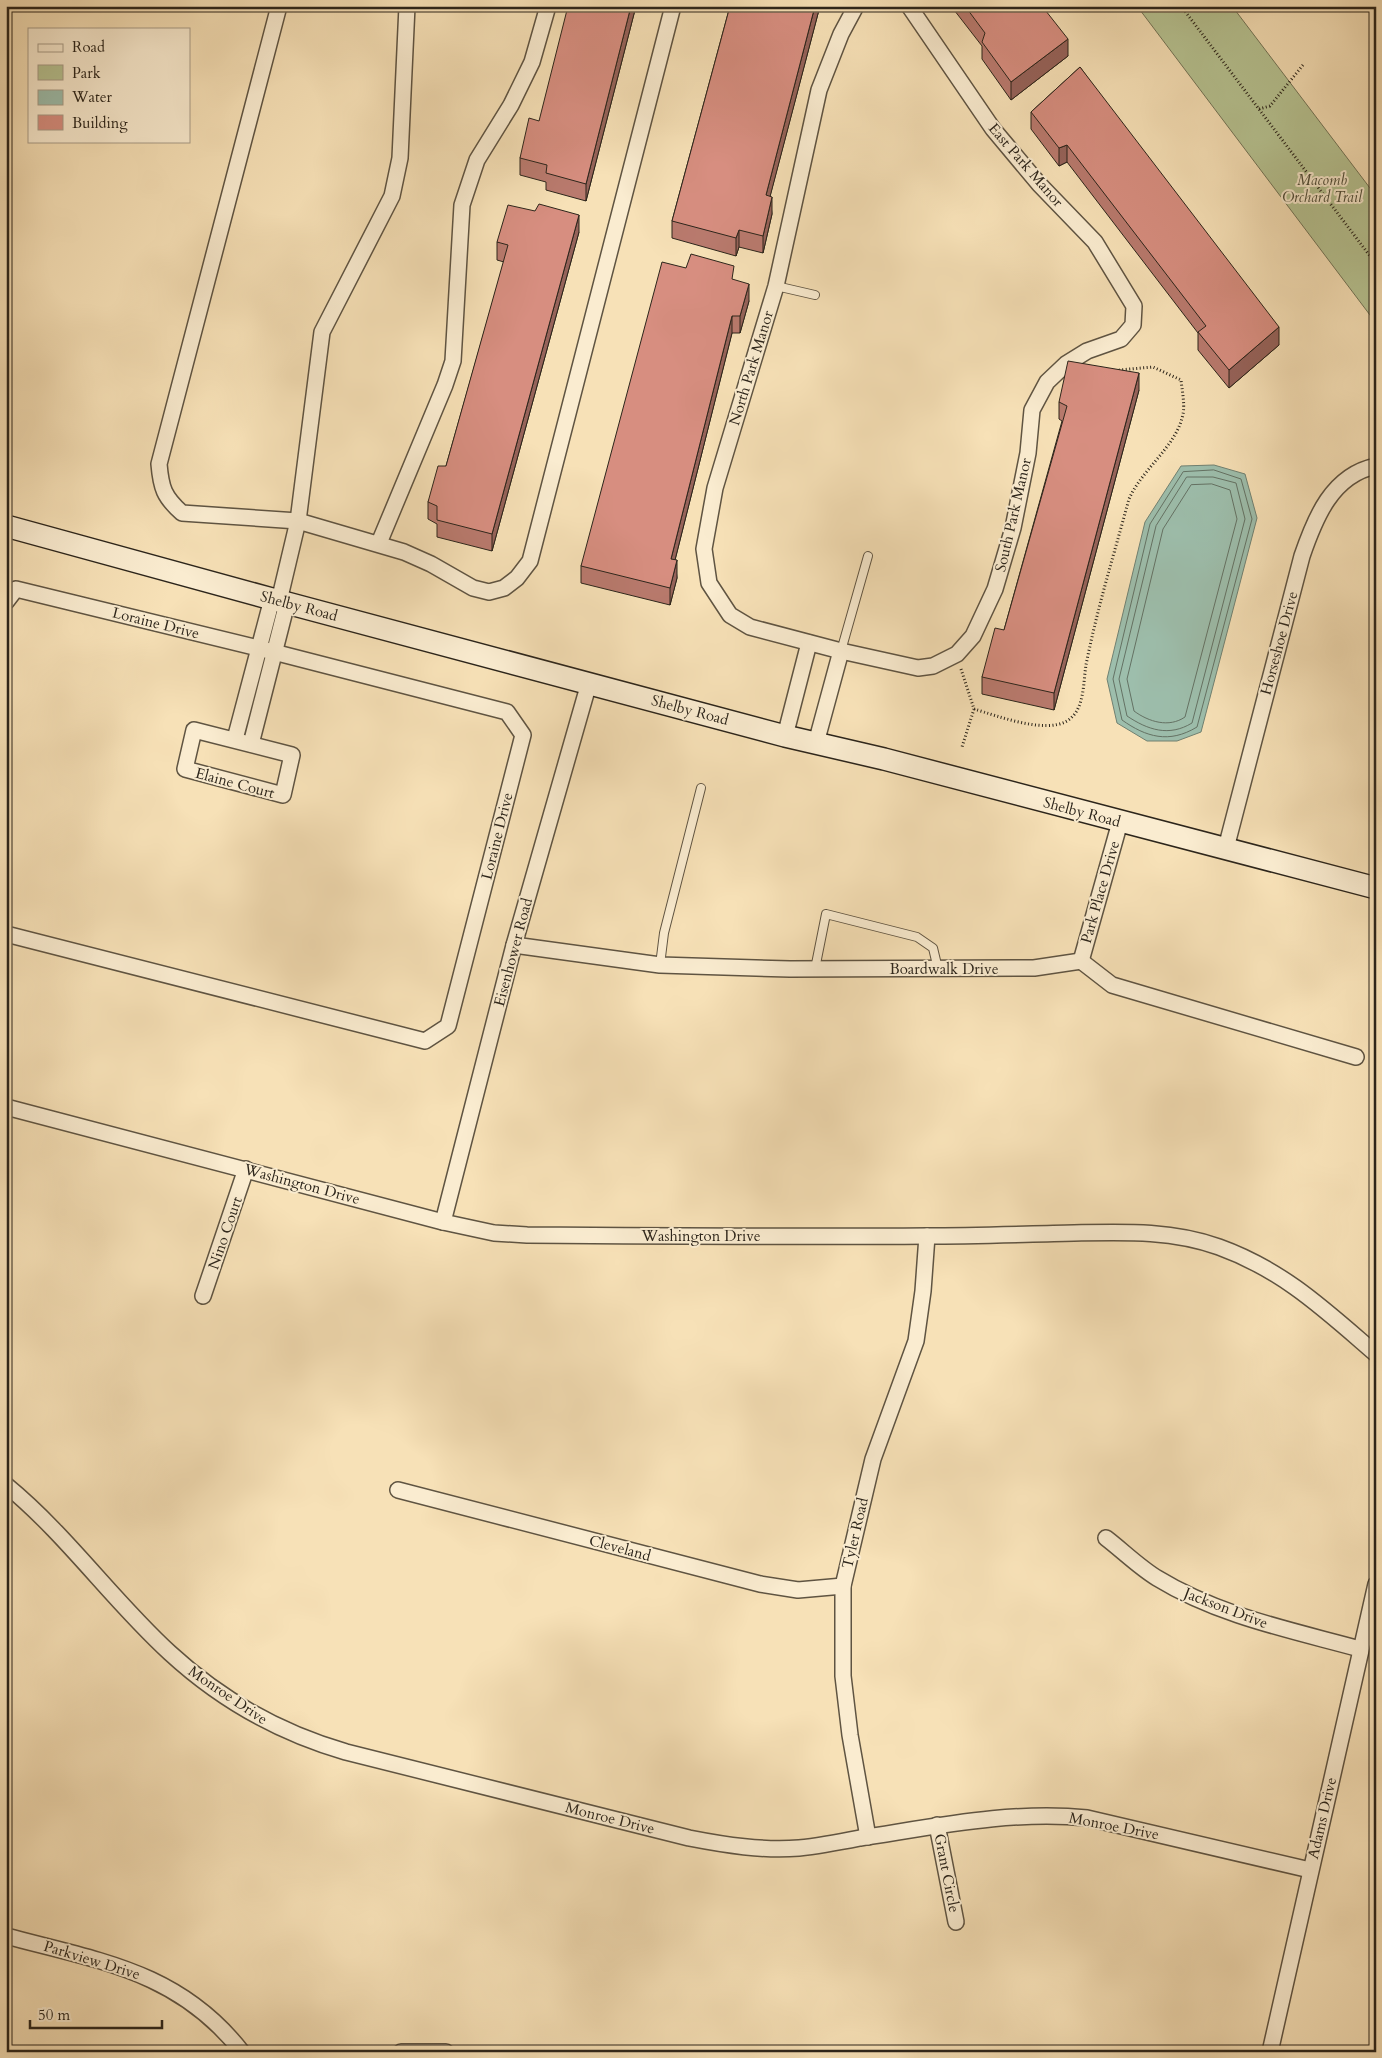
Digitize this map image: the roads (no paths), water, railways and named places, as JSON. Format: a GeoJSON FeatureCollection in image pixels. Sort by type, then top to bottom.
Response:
{"type":"FeatureCollection","features":[{"type":"Feature","properties":{"kind":"street"},"geometry":{"type":"LineString","coordinates":[[278,6],[159,464],[161,485],[169,501],[182,513],[298,521],[379,543],[404,552],[431,564],[473,588],[489,592],[504,588],[517,578],[530,561],[673,6]]}},
{"type":"Feature","properties":{"kind":"street"},"geometry":{"type":"LineString","coordinates":[[251,744],[274,652],[280,601],[298,521],[322,332],[392,196],[400,158],[407,6]]}},
{"type":"Feature","properties":{"kind":"street"},"geometry":{"type":"LineString","coordinates":[[379,543],[445,385],[453,361],[462,205],[478,160],[511,105],[532,62],[548,6]]}},
{"type":"Feature","properties":{"kind":"street","name":"North Park Manor"},"geometry":{"type":"LineString","coordinates":[[840,651],[750,627],[730,615],[709,583],[704,549],[715,488],[776,286],[820,90],[841,34],[856,6]]}},
{"type":"Feature","properties":{"kind":"street","name":"East Park Manor"},"geometry":{"type":"LineString","coordinates":[[909,6],[993,129],[1039,184],[1095,242],[1134,306],[1132,325]]}},
{"type":"Feature","properties":{"kind":"street","name":"South Park Manor"},"geometry":{"type":"LineString","coordinates":[[840,651],[918,668],[933,666],[956,654],[973,636],[995,588],[1013,528],[1028,454],[1032,410],[1047,382],[1066,364],[1087,351],[1121,339],[1132,325]]}},
{"type":"Feature","properties":{"kind":"street","name":"Horseshoe Drive"},"geometry":{"type":"LineString","coordinates":[[1226,848],[1302,556],[1312,528],[1323,506],[1336,490],[1355,473],[1376,466]]}},
{"type":"Feature","properties":{"kind":"street","name":"Shelby Road"},"geometry":{"type":"LineString","coordinates":[[6,526],[785,736],[884,759],[1376,888]]}},
{"type":"Feature","properties":{"kind":"street","name":"Loraine Drive"},"geometry":{"type":"LineString","coordinates":[[6,602],[16,589],[274,652],[507,712],[523,734],[448,1026],[425,1041],[6,934]]}},
{"type":"Feature","properties":{"kind":"street"},"geometry":{"type":"LineString","coordinates":[[235,739],[258,648],[280,601]]}},
{"type":"Feature","properties":{"kind":"street"},"geometry":{"type":"LineString","coordinates":[[785,736],[809,643]]}},
{"type":"Feature","properties":{"kind":"street"},"geometry":{"type":"LineString","coordinates":[[816,743],[840,651]]}},
{"type":"Feature","properties":{"kind":"street","name":"Eisenhower Road"},"geometry":{"type":"LineString","coordinates":[[443,1222],[514,945],[589,683]]}},
{"type":"Feature","properties":{"kind":"street","name":"Elaine Court"},"geometry":{"type":"LineString","coordinates":[[194,730],[235,739],[292,755],[283,795],[185,769],[194,730]]}},
{"type":"Feature","properties":{"kind":"street","name":"Park Place Drive"},"geometry":{"type":"LineString","coordinates":[[1080,961],[1120,822]]}},
{"type":"Feature","properties":{"kind":"street","name":"Boardwalk Drive"},"geometry":{"type":"LineString","coordinates":[[514,945],[660,965],[815,969],[938,969],[1034,968],[1080,961]]}},
{"type":"Feature","properties":{"kind":"street"},"geometry":{"type":"LineString","coordinates":[[1080,961],[1112,985],[1356,1057]]}},
{"type":"Feature","properties":{"kind":"street","name":"Washington Drive"},"geometry":{"type":"LineString","coordinates":[[6,1107],[443,1222],[494,1233],[527,1235],[927,1236],[1129,1231],[1188,1238],[1217,1246],[1247,1258],[1279,1276],[1318,1304],[1376,1354]]}},
{"type":"Feature","properties":{"kind":"street","name":"Nino Court"},"geometry":{"type":"LineString","coordinates":[[203,1296],[246,1169]]}},
{"type":"Feature","properties":{"kind":"street","name":"Tyler Road"},"geometry":{"type":"LineString","coordinates":[[868,1837],[850,1735],[843,1676],[843,1586],[863,1494],[873,1459],[916,1341],[923,1291],[927,1236]]}},
{"type":"Feature","properties":{"kind":"street","name":"Monroe Drive"},"geometry":{"type":"LineString","coordinates":[[6,1485],[53,1528],[130,1612],[188,1669],[241,1706],[294,1735],[346,1752],[719,1844],[773,1849],[800,1848],[938,1825],[1045,1815],[1080,1817],[1310,1870]]}},
{"type":"Feature","properties":{"kind":"street","name":"Cleveland"},"geometry":{"type":"LineString","coordinates":[[398,1490],[760,1584],[798,1590],[843,1586]]}},
{"type":"Feature","properties":{"kind":"street","name":"Jackson Drive"},"geometry":{"type":"LineString","coordinates":[[1106,1538],[1156,1578],[1195,1598],[1244,1617],[1360,1650]]}},
{"type":"Feature","properties":{"kind":"street","name":"Adams Drive"},"geometry":{"type":"LineString","coordinates":[[1270,2052],[1376,1584]]}},
{"type":"Feature","properties":{"kind":"street","name":"Grant Circle"},"geometry":{"type":"LineString","coordinates":[[938,1825],[956,1922]]}},
{"type":"Feature","properties":{"kind":"street","name":"Parkview Drive"},"geometry":{"type":"LineString","coordinates":[[6,1936],[89,1957],[127,1969],[158,1982],[183,1996],[211,2018],[242,2052]]}},
{"type":"Feature","properties":{"kind":"street"},"geometry":{"type":"LineString","coordinates":[[401,2052],[446,2052]]}},
{"type":"Feature","properties":{"kind":"lane"},"geometry":{"type":"LineString","coordinates":[[776,286],[814,294]]}},
{"type":"Feature","properties":{"kind":"lane"},"geometry":{"type":"LineString","coordinates":[[840,651],[868,556]]}},
{"type":"Feature","properties":{"kind":"lane"},"geometry":{"type":"LineString","coordinates":[[660,965],[664,933],[701,788]]}},
{"type":"Feature","properties":{"kind":"lane"},"geometry":{"type":"LineString","coordinates":[[815,969],[826,914],[917,937],[933,948],[938,969]]}},
{"type":"Feature","properties":{"kind":"water"},"geometry":{"type":"Polygon","coordinates":[[[1214,465],[1245,474],[1257,518],[1201,732],[1177,741],[1147,741],[1117,723],[1107,679],[1145,522],[1181,466],[1214,465]]]}},
{"type":"Feature","properties":{"kind":"park label","name":"Macomb Orchard Trail"},"geometry":{"type":"Point","coordinates":[1322,188]}}]}
